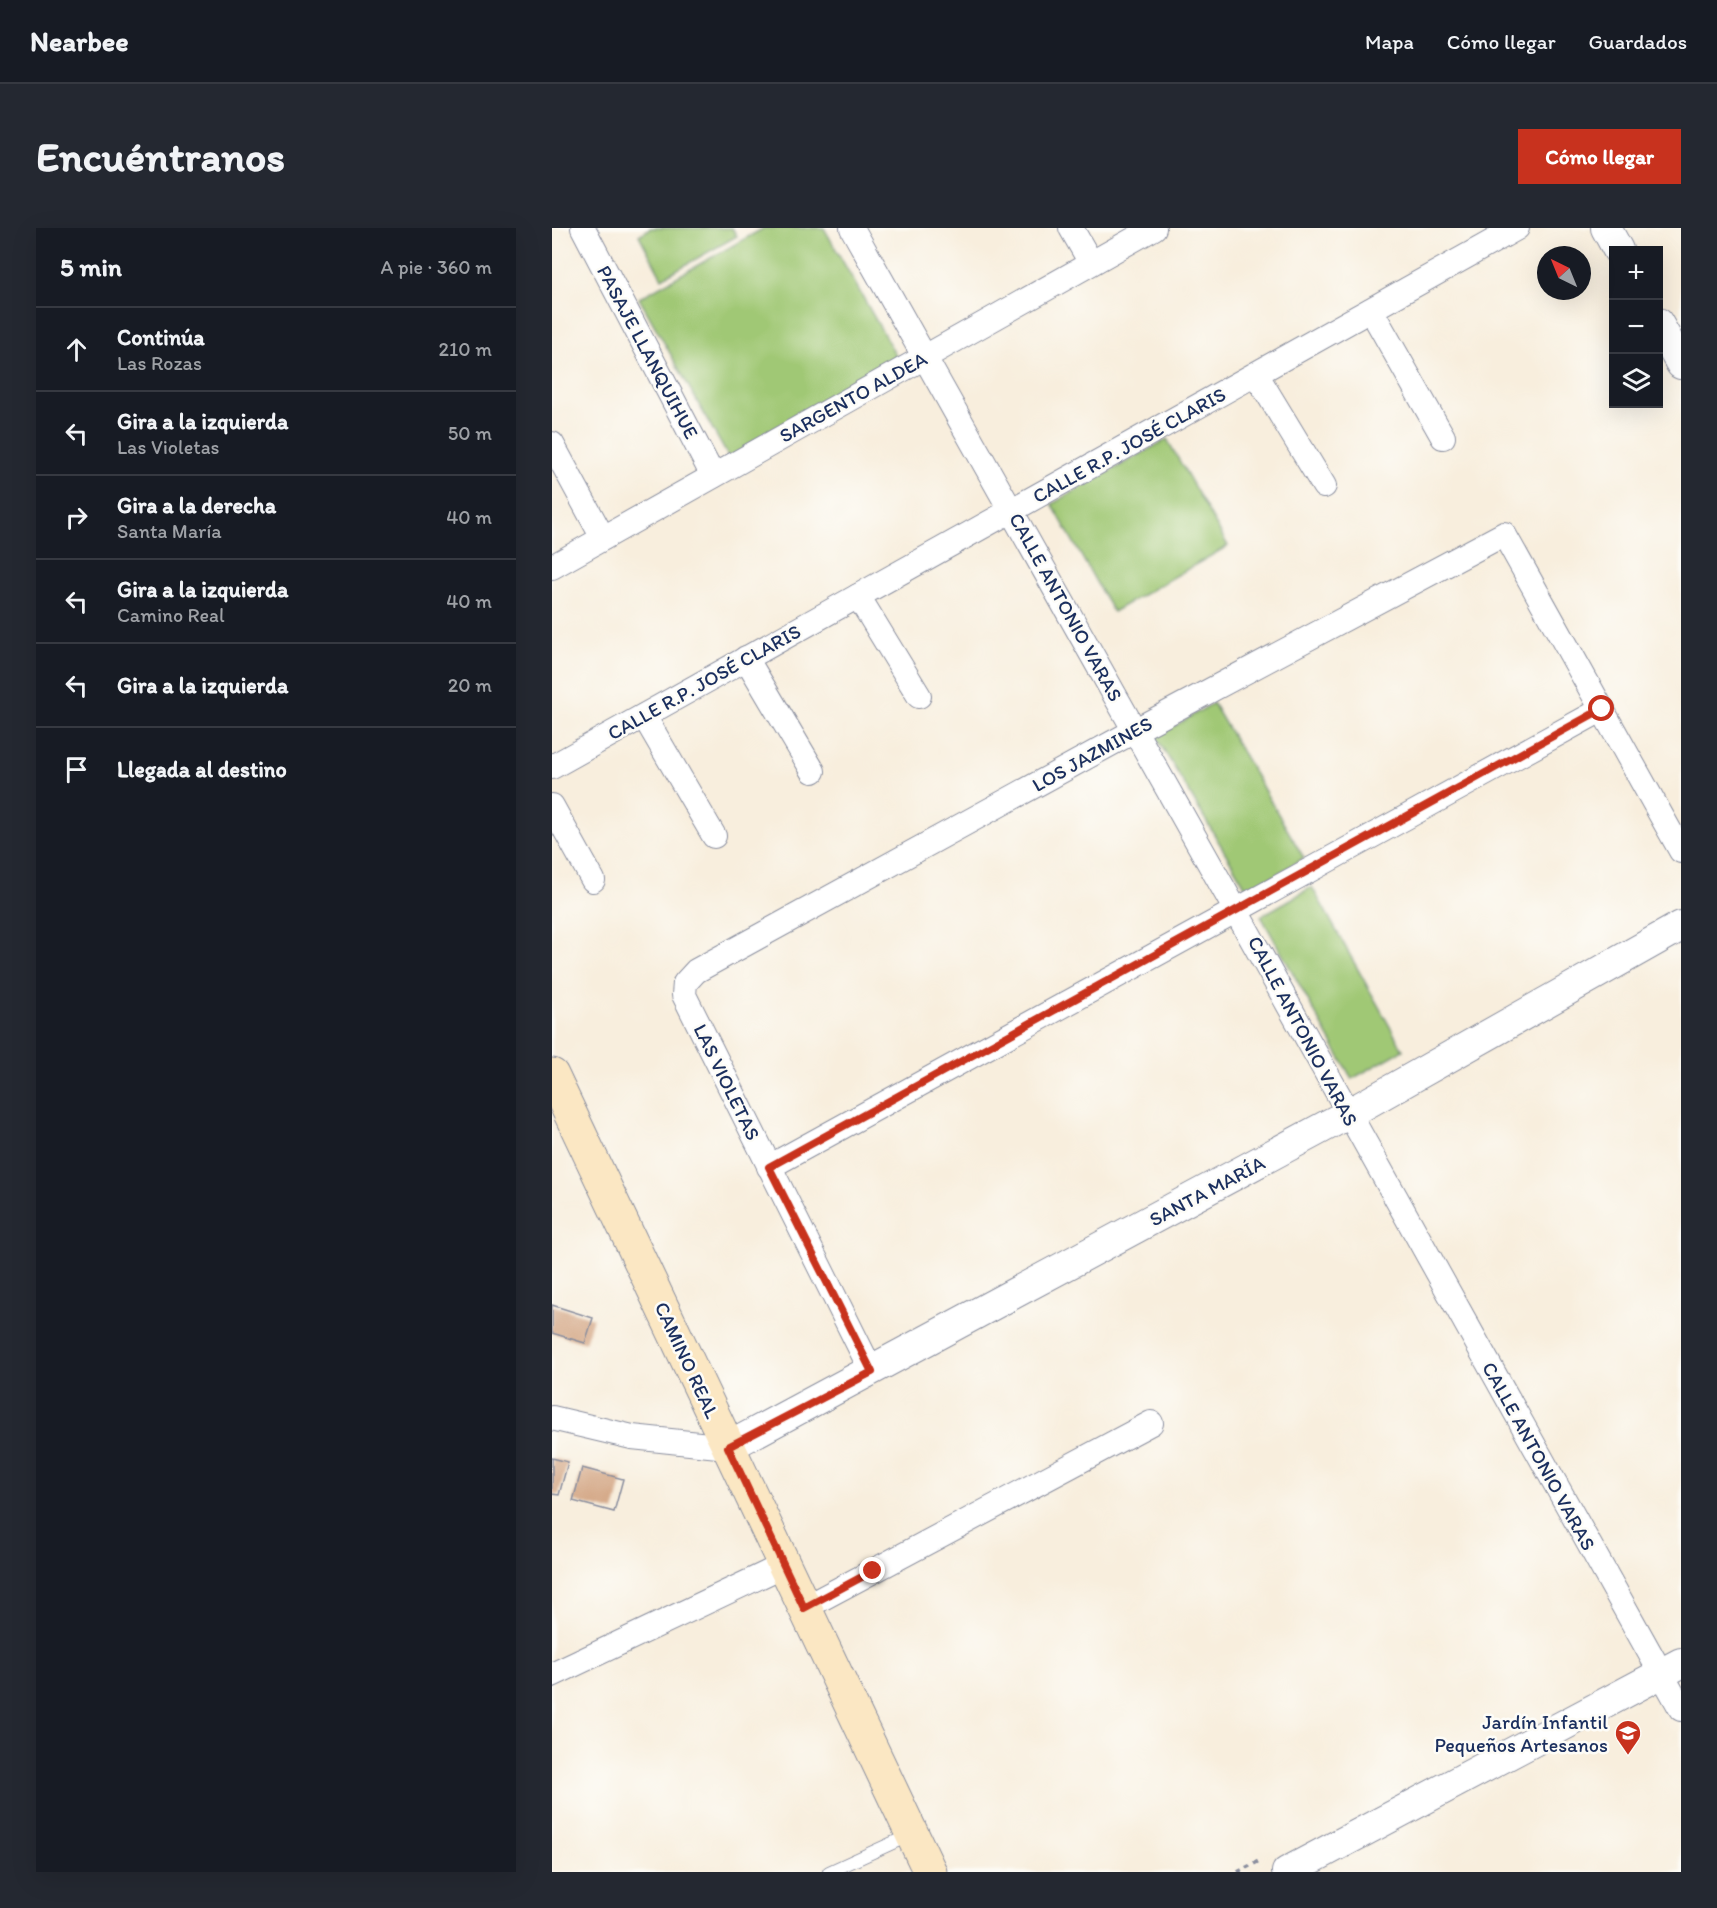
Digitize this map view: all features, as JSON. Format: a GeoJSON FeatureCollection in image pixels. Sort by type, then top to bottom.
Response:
{"type":"FeatureCollection","features":[{"type":"Feature","properties":{"kind":"main road","name":"CAMINO REAL"},"geometry":{"type":"LineString","coordinates":[[552,1075],[930,1872]]}},
{"type":"Feature","properties":{"kind":"street","name":"PASAJE LLANQUIHUE"},"geometry":{"type":"LineString","coordinates":[[583,228],[713,476]]}},
{"type":"Feature","properties":{"kind":"street","name":"CALLE ANTONIO VARAS"},"geometry":{"type":"LineString","coordinates":[[852,228],[1238,910],[1348,1114],[1671,1668],[1681,1709]]}},
{"type":"Feature","properties":{"kind":"street"},"geometry":{"type":"LineString","coordinates":[[1071,228],[1091,263]]}},
{"type":"Feature","properties":{"kind":"street","name":"SARGENTO ALDEA"},"geometry":{"type":"LineString","coordinates":[[552,567],[1154,228]]}},
{"type":"Feature","properties":{"kind":"street","name":"CALLE R.P. JOSÉ CLARIS"},"geometry":{"type":"LineString","coordinates":[[552,767],[1517,228]]}},
{"type":"Feature","properties":{"kind":"street"},"geometry":{"type":"LineString","coordinates":[[1606,228],[1616,246]]}},
{"type":"Feature","properties":{"kind":"street"},"geometry":{"type":"LineString","coordinates":[[1371,310],[1443,437]]}},
{"type":"Feature","properties":{"kind":"street"},"geometry":{"type":"LineString","coordinates":[[1663,330],[1681,364]]}},
{"type":"Feature","properties":{"kind":"street"},"geometry":{"type":"LineString","coordinates":[[1256,374],[1324,486]]}},
{"type":"Feature","properties":{"kind":"street"},"geometry":{"type":"LineString","coordinates":[[552,444],[603,538]]}},
{"type":"Feature","properties":{"kind":"street","name":"LOS JAZMINES"},"geometry":{"type":"LineString","coordinates":[[685,983],[696,971],[1136,730],[1504,534],[1602,709]]}},
{"type":"Feature","properties":{"kind":"street"},"geometry":{"type":"LineString","coordinates":[[858,596],[920,696]]}},
{"type":"Feature","properties":{"kind":"street"},"geometry":{"type":"LineString","coordinates":[[746,658],[813,771]]}},
{"type":"Feature","properties":{"kind":"street"},"geometry":{"type":"LineString","coordinates":[[769,1167],[1602,709],[1681,851]]}},
{"type":"Feature","properties":{"kind":"street"},"geometry":{"type":"LineString","coordinates":[[644,716],[714,836]]}},
{"type":"Feature","properties":{"kind":"street"},"geometry":{"type":"LineString","coordinates":[[552,806],[593,880]]}},
{"type":"Feature","properties":{"kind":"street","name":"SANTA MARÍA"},"geometry":{"type":"LineString","coordinates":[[728,1447],[872,1372],[1348,1114],[1681,926]]}},
{"type":"Feature","properties":{"kind":"street","name":"LAS VIOLETAS"},"geometry":{"type":"LineString","coordinates":[[685,983],[684,995],[872,1372]]}},
{"type":"Feature","properties":{"kind":"street"},"geometry":{"type":"LineString","coordinates":[[552,1418],[632,1437],[728,1447]]}},
{"type":"Feature","properties":{"kind":"street"},"geometry":{"type":"LineString","coordinates":[[804,1608],[1151,1423]]}},
{"type":"Feature","properties":{"kind":"street"},"geometry":{"type":"LineString","coordinates":[[552,1675],[784,1565]]}},
{"type":"Feature","properties":{"kind":"street"},"geometry":{"type":"LineString","coordinates":[[1287,1872],[1671,1668]]}},
{"type":"Feature","properties":{"kind":"lane"},"geometry":{"type":"LineString","coordinates":[[829,1872],[911,1834]]}},
{"type":"Feature","properties":{"kind":"green space"},"geometry":{"type":"Polygon","coordinates":[[[651,228],[732,228],[737,236],[662,278],[639,235],[651,228]]]}},
{"type":"Feature","properties":{"kind":"green space"},"geometry":{"type":"Polygon","coordinates":[[[764,228],[824,228],[900,363],[730,460],[639,298],[764,228]]]}},
{"type":"Feature","properties":{"kind":"green space"},"geometry":{"type":"Polygon","coordinates":[[[1167,439],[1228,546],[1113,612],[1052,504],[1167,439]]]}},
{"type":"Feature","properties":{"kind":"green space"},"geometry":{"type":"Polygon","coordinates":[[[1213,703],[1304,858],[1248,891],[1156,737],[1213,703]]]}},
{"type":"Feature","properties":{"kind":"green space"},"geometry":{"type":"Polygon","coordinates":[[[1312,887],[1403,1050],[1352,1079],[1261,916],[1312,887]]]}},
{"type":"Feature","properties":{"kind":"building"},"geometry":{"type":"Polygon","coordinates":[[[552,1305],[593,1318],[585,1343],[552,1333],[552,1305]]]}},
{"type":"Feature","properties":{"kind":"building"},"geometry":{"type":"Polygon","coordinates":[[[552,1458],[568,1462],[559,1495],[552,1494],[552,1458]]]}},
{"type":"Feature","properties":{"kind":"building"},"geometry":{"type":"Polygon","coordinates":[[[582,1468],[623,1479],[614,1512],[573,1501],[582,1468]]]}},
{"type":"Feature","properties":{"kind":"place","name":"Jardín Infantil Pequeños Artesanos"},"geometry":{"type":"Point","coordinates":[1628,1756]}},
{"type":"Feature","properties":{"kind":"route"},"geometry":{"type":"LineString","coordinates":[[873,1571],[804,1608],[728,1447],[872,1372],[769,1167],[1602,709]]}}]}
